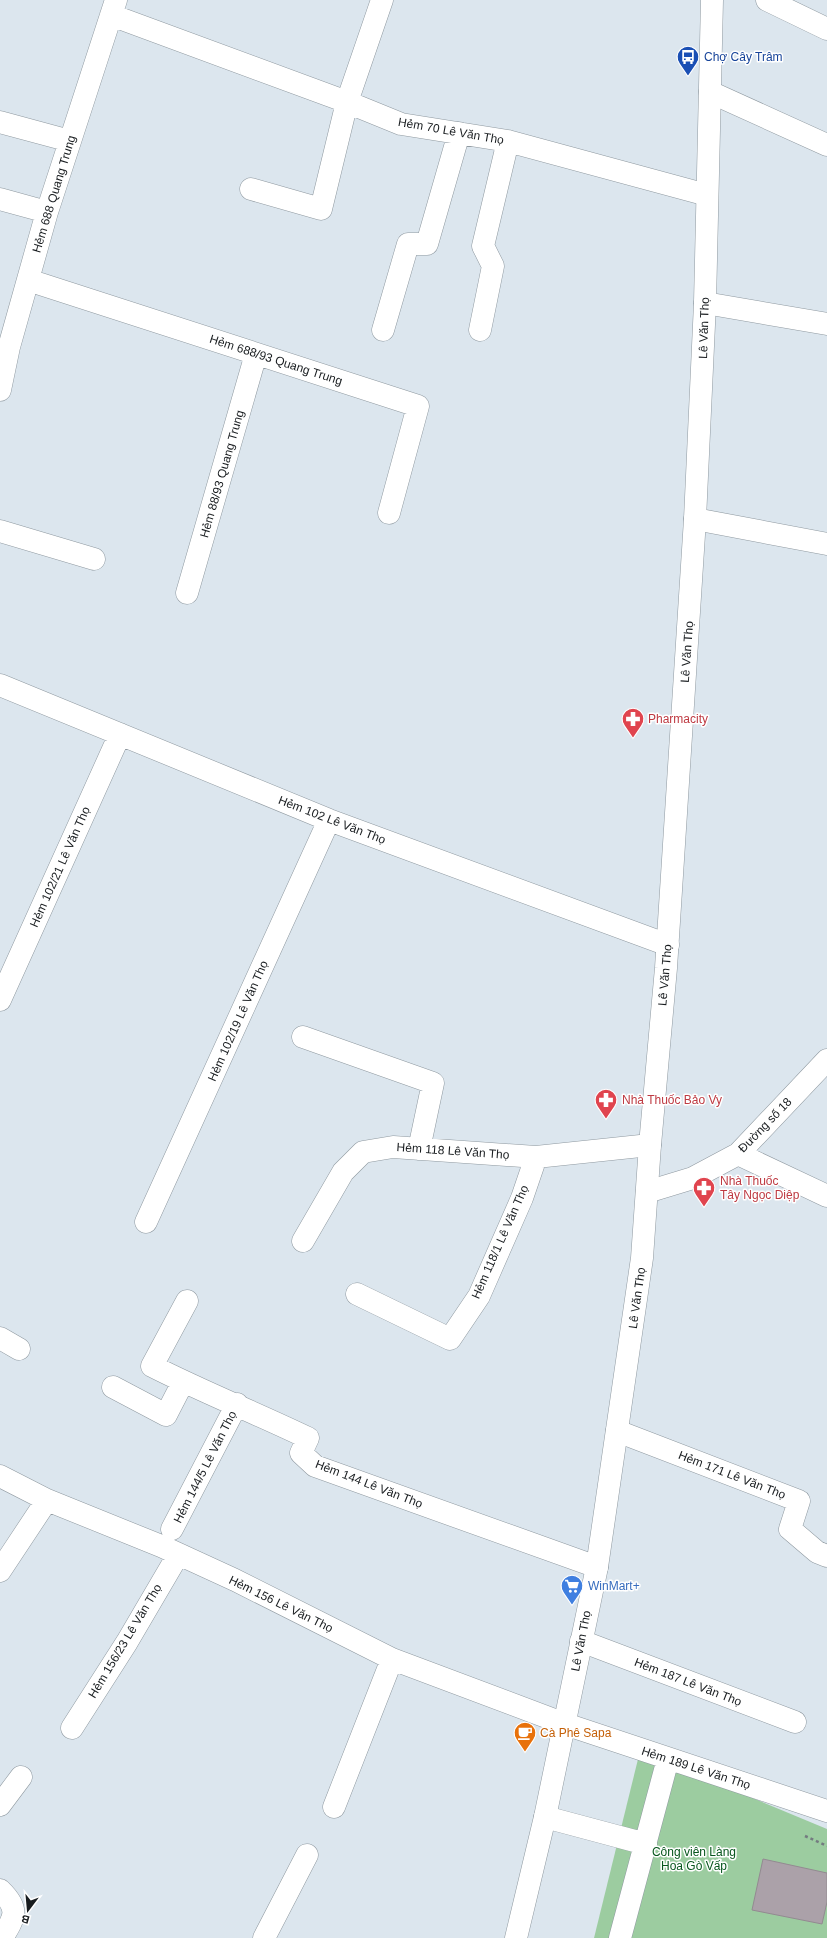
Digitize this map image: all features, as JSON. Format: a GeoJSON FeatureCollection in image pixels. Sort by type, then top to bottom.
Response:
{"type":"FeatureCollection","features":[{"type":"Feature","properties":{"kind":"street"},"geometry":{"type":"LineString","coordinates":[[251,189],[321,209],[347,102],[382,0]]}},
{"type":"Feature","properties":{"kind":"street","name":"Lê Văn Thọ"},"geometry":{"type":"LineString","coordinates":[[516,1938],[545,1817],[597,1567],[642,1258],[650,1145],[668,945],[695,519],[705,303],[712,0]]}},
{"type":"Feature","properties":{"kind":"street"},"geometry":{"type":"LineString","coordinates":[[767,0],[827,29]]}},
{"type":"Feature","properties":{"kind":"street","name":"Hẻm 70 Lê Văn Thọ"},"geometry":{"type":"LineString","coordinates":[[114,7],[401,124],[508,141],[707,195]]}},
{"type":"Feature","properties":{"kind":"street","name":"Hẻm 688 Quang Trung"},"geometry":{"type":"LineString","coordinates":[[0,390],[4,346],[28,280],[47,212],[114,7]]}},
{"type":"Feature","properties":{"kind":"street"},"geometry":{"type":"LineString","coordinates":[[710,92],[827,145]]}},
{"type":"Feature","properties":{"kind":"street"},"geometry":{"type":"LineString","coordinates":[[0,122],[70,141]]}},
{"type":"Feature","properties":{"kind":"street"},"geometry":{"type":"LineString","coordinates":[[383,330],[408,244],[427,244],[459,133]]}},
{"type":"Feature","properties":{"kind":"street"},"geometry":{"type":"LineString","coordinates":[[480,330],[493,266],[483,246],[508,141]]}},
{"type":"Feature","properties":{"kind":"street"},"geometry":{"type":"LineString","coordinates":[[0,199],[47,212]]}},
{"type":"Feature","properties":{"kind":"street","name":"Hẻm 688/93 Quang Trung"},"geometry":{"type":"LineString","coordinates":[[28,280],[418,406],[389,513]]}},
{"type":"Feature","properties":{"kind":"street"},"geometry":{"type":"LineString","coordinates":[[705,303],[827,324]]}},
{"type":"Feature","properties":{"kind":"street","name":"Hẻm 88/93 Quang Trung"},"geometry":{"type":"LineString","coordinates":[[187,593],[256,354]]}},
{"type":"Feature","properties":{"kind":"street"},"geometry":{"type":"LineString","coordinates":[[695,519],[827,544]]}},
{"type":"Feature","properties":{"kind":"street"},"geometry":{"type":"LineString","coordinates":[[0,531],[94,559]]}},
{"type":"Feature","properties":{"kind":"street","name":"Hẻm 102 Lê Văn Thọ"},"geometry":{"type":"LineString","coordinates":[[0,685],[329,820],[668,945]]}},
{"type":"Feature","properties":{"kind":"street","name":"Hẻm 102/21 Lê Văn Thọ"},"geometry":{"type":"LineString","coordinates":[[0,1000],[120,734]]}},
{"type":"Feature","properties":{"kind":"street","name":"Hẻm 102/19 Lê Văn Thọ"},"geometry":{"type":"LineString","coordinates":[[146,1222],[329,820]]}},
{"type":"Feature","properties":{"kind":"street"},"geometry":{"type":"LineString","coordinates":[[303,1037],[433,1083],[419,1149]]}},
{"type":"Feature","properties":{"kind":"street","name":"Đường số 18"},"geometry":{"type":"LineString","coordinates":[[647,1192],[693,1178],[738,1154],[827,1060]]}},
{"type":"Feature","properties":{"kind":"street","name":"Hẻm 118 Lê Văn Thọ"},"geometry":{"type":"LineString","coordinates":[[302,1240],[343,1172],[363,1152],[393,1147],[536,1157],[650,1145]]}},
{"type":"Feature","properties":{"kind":"street"},"geometry":{"type":"LineString","coordinates":[[738,1154],[827,1196]]}},
{"type":"Feature","properties":{"kind":"street","name":"Hẻm 118/1 Lê Văn Thọ"},"geometry":{"type":"LineString","coordinates":[[357,1294],[450,1339],[478,1296],[522,1198],[536,1157]]}},
{"type":"Feature","properties":{"kind":"street","name":"Hẻm 144 Lê Văn Thọ"},"geometry":{"type":"LineString","coordinates":[[186,1301],[152,1366],[183,1382],[237,1404],[308,1438],[301,1453],[315,1466],[597,1567]]}},
{"type":"Feature","properties":{"kind":"street"},"geometry":{"type":"LineString","coordinates":[[0,1338],[19,1349]]}},
{"type":"Feature","properties":{"kind":"street"},"geometry":{"type":"LineString","coordinates":[[113,1387],[166,1416],[183,1382]]}},
{"type":"Feature","properties":{"kind":"street","name":"Hẻm 144/5 Lê Văn Thọ"},"geometry":{"type":"LineString","coordinates":[[172,1529],[237,1404]]}},
{"type":"Feature","properties":{"kind":"street","name":"Hẻm 171 Lê Văn Thọ"},"geometry":{"type":"LineString","coordinates":[[617,1430],[799,1501],[790,1529],[817,1552],[827,1556]]}},
{"type":"Feature","properties":{"kind":"street","name":"Hẻm 156 Lê Văn Thọ"},"geometry":{"type":"LineString","coordinates":[[0,1476],[46,1500],[161,1546],[242,1584],[392,1659],[565,1724]]}},
{"type":"Feature","properties":{"kind":"street"},"geometry":{"type":"LineString","coordinates":[[0,1571],[46,1500]]}},
{"type":"Feature","properties":{"kind":"street","name":"Hẻm 156/23 Lê Văn Thọ"},"geometry":{"type":"LineString","coordinates":[[72,1728],[127,1642],[178,1555]]}},
{"type":"Feature","properties":{"kind":"street","name":"Hẻm 187 Lê Văn Thọ"},"geometry":{"type":"LineString","coordinates":[[581,1641],[795,1722]]}},
{"type":"Feature","properties":{"kind":"street"},"geometry":{"type":"LineString","coordinates":[[334,1807],[392,1659]]}},
{"type":"Feature","properties":{"kind":"street","name":"Hẻm 189 Lê Văn Thọ"},"geometry":{"type":"LineString","coordinates":[[565,1724],[827,1811]]}},
{"type":"Feature","properties":{"kind":"street"},"geometry":{"type":"LineString","coordinates":[[620,1938],[665,1770]]}},
{"type":"Feature","properties":{"kind":"street"},"geometry":{"type":"LineString","coordinates":[[0,1805],[21,1777]]}},
{"type":"Feature","properties":{"kind":"street"},"geometry":{"type":"LineString","coordinates":[[545,1817],[646,1844]]}},
{"type":"Feature","properties":{"kind":"street"},"geometry":{"type":"LineString","coordinates":[[264,1938],[307,1855]]}},
{"type":"Feature","properties":{"kind":"street"},"geometry":{"type":"LineString","coordinates":[[0,1890],[8,1898],[14,1909],[13,1920],[2,1938]]}},
{"type":"Feature","properties":{"kind":"green space","name":"Công viên Làng Hoa Gò Vấp"},"geometry":{"type":"Polygon","coordinates":[[[640,1751],[827,1829],[827,1938],[594,1938],[640,1751]]]}},
{"type":"Feature","properties":{"kind":"building"},"geometry":{"type":"Polygon","coordinates":[[[763,1859],[827,1873],[827,1902],[822,1924],[752,1910],[763,1859]]]}},
{"type":"Feature","properties":{"kind":"place","name":"Chợ Cây Trâm"},"geometry":{"type":"Point","coordinates":[688,76]}},
{"type":"Feature","properties":{"kind":"place","name":"Pharmacity"},"geometry":{"type":"Point","coordinates":[633,738]}},
{"type":"Feature","properties":{"kind":"place","name":"Nhà Thuốc Bảo Vy"},"geometry":{"type":"Point","coordinates":[606,1120]}},
{"type":"Feature","properties":{"kind":"place","name":"Nhà Thuốc Tây Ngọc Diệp"},"geometry":{"type":"Point","coordinates":[704,1208]}},
{"type":"Feature","properties":{"kind":"place","name":"WinMart+"},"geometry":{"type":"Point","coordinates":[572,1606]}},
{"type":"Feature","properties":{"kind":"place","name":"Cà Phê Sapa"},"geometry":{"type":"Point","coordinates":[525,1752]}}]}
